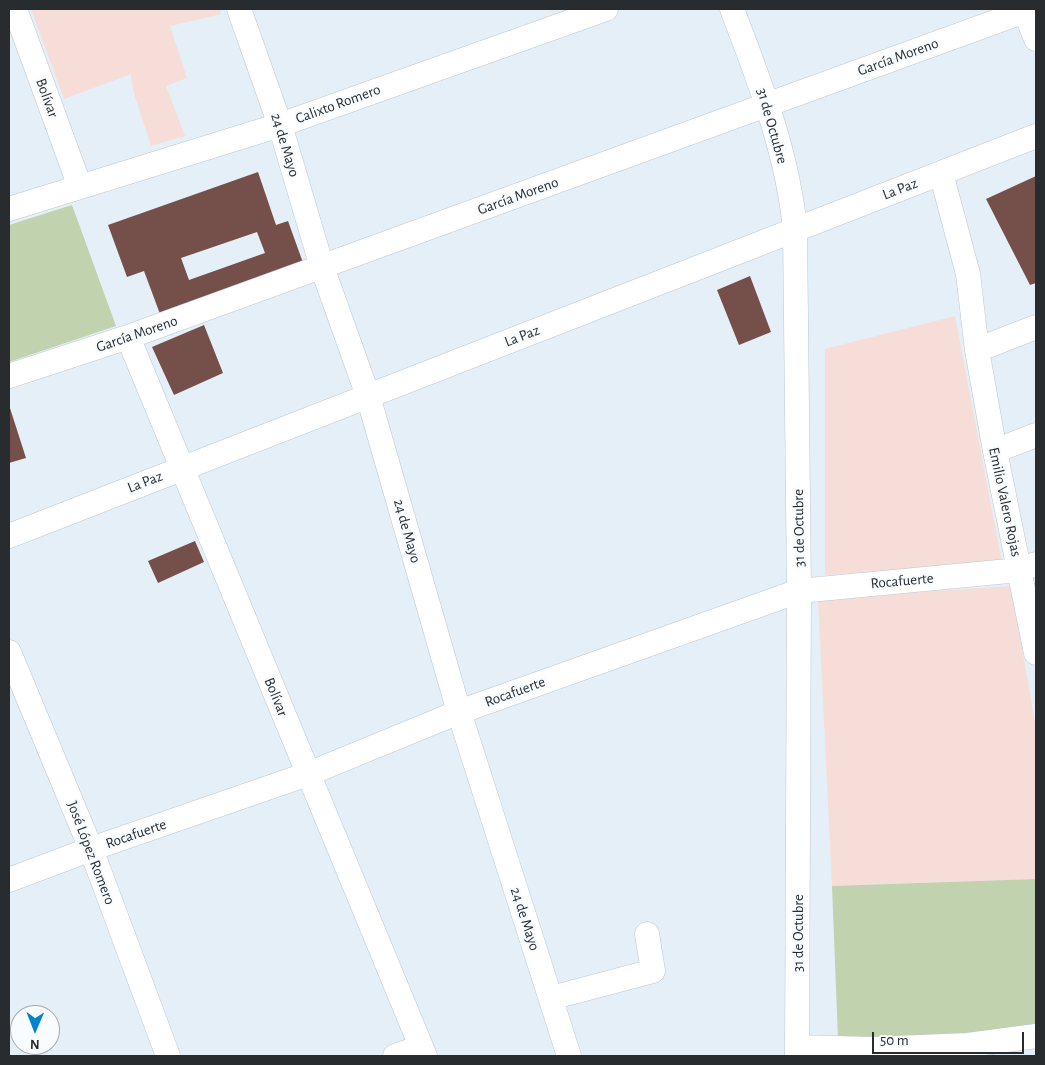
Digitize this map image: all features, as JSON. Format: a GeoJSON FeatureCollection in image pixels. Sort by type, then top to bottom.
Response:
{"type":"FeatureCollection","features":[{"type":"Feature","properties":{"kind":"street","name":"Bolívar"},"geometry":{"type":"LineString","coordinates":[[15,9],[80,187]]}},
{"type":"Feature","properties":{"kind":"street","name":"24 de Mayo"},"geometry":{"type":"LineString","coordinates":[[239,9],[280,125],[322,267],[368,396],[459,712],[569,1056]]}},
{"type":"Feature","properties":{"kind":"street","name":"Calixto Romero"},"geometry":{"type":"LineString","coordinates":[[9,209],[280,125],[606,9]]}},
{"type":"Feature","properties":{"kind":"street","name":"31 de Octubre"},"geometry":{"type":"LineString","coordinates":[[732,9],[768,105],[792,199],[795,230],[799,591],[797,1052]]}},
{"type":"Feature","properties":{"kind":"street","name":"García Moreno"},"geometry":{"type":"LineString","coordinates":[[9,376],[128,337],[1024,10]]}},
{"type":"Feature","properties":{"kind":"street"},"geometry":{"type":"LineString","coordinates":[[1024,10],[1036,38]]}},
{"type":"Feature","properties":{"kind":"street","name":"La Paz"},"geometry":{"type":"LineString","coordinates":[[9,536],[1036,136]]}},
{"type":"Feature","properties":{"kind":"street","name":"Emilio Valero Rojas"},"geometry":{"type":"LineString","coordinates":[[941,173],[968,274],[970,305],[994,450],[1028,567],[1036,653]]}},
{"type":"Feature","properties":{"kind":"street"},"geometry":{"type":"LineString","coordinates":[[977,350],[1036,327]]}},
{"type":"Feature","properties":{"kind":"street","name":"Bolívar"},"geometry":{"type":"LineString","coordinates":[[128,337],[423,1052]]}},
{"type":"Feature","properties":{"kind":"street"},"geometry":{"type":"LineString","coordinates":[[994,450],[1036,435]]}},
{"type":"Feature","properties":{"kind":"street","name":"Rocafuerte"},"geometry":{"type":"LineString","coordinates":[[9,880],[91,849],[308,774],[459,712],[799,591],[1028,567]]}},
{"type":"Feature","properties":{"kind":"street","name":"José López Romero"},"geometry":{"type":"LineString","coordinates":[[9,652],[91,849],[168,1056]]}},
{"type":"Feature","properties":{"kind":"street"},"geometry":{"type":"LineString","coordinates":[[551,998],[653,971],[647,934]]}},
{"type":"Feature","properties":{"kind":"street"},"geometry":{"type":"LineString","coordinates":[[797,1052],[958,1045],[1036,1036]]}},
{"type":"Feature","properties":{"kind":"street"},"geometry":{"type":"LineString","coordinates":[[395,1056],[423,1052]]}},
{"type":"Feature","properties":{"kind":"shaded area"},"geometry":{"type":"Polygon","coordinates":[[[31,9],[220,9],[221,14],[170,26],[187,78],[166,86],[185,136],[151,146],[133,90],[131,74],[64,99],[31,9]]]}},
{"type":"Feature","properties":{"kind":"shaded area"},"geometry":{"type":"Polygon","coordinates":[[[955,316],[1002,563],[825,575],[825,349],[955,316]]]}},
{"type":"Feature","properties":{"kind":"shaded area"},"geometry":{"type":"Polygon","coordinates":[[[1011,586],[1036,728],[1036,879],[832,886],[818,599],[1011,586]]]}},
{"type":"Feature","properties":{"kind":"green space"},"geometry":{"type":"Polygon","coordinates":[[[72,205],[116,326],[9,362],[9,225],[72,205]]]}},
{"type":"Feature","properties":{"kind":"green space"},"geometry":{"type":"Polygon","coordinates":[[[1036,879],[1036,1027],[971,1039],[838,1039],[832,886],[1036,879]]]}},
{"type":"Feature","properties":{"kind":"building"},"geometry":{"type":"Polygon","coordinates":[[[258,172],[276,225],[288,221],[306,271],[163,322],[144,271],[127,277],[108,225],[258,172]],[[257,232],[181,258],[189,280],[265,253],[257,232]]]}},
{"type":"Feature","properties":{"kind":"building"},"geometry":{"type":"Polygon","coordinates":[[[1036,176],[1036,283],[1030,285],[986,199],[1036,176]]]}},
{"type":"Feature","properties":{"kind":"building"},"geometry":{"type":"Polygon","coordinates":[[[750,276],[771,332],[739,345],[717,290],[750,276]]]}},
{"type":"Feature","properties":{"kind":"building"},"geometry":{"type":"Polygon","coordinates":[[[204,325],[223,373],[174,395],[152,347],[204,325]]]}},
{"type":"Feature","properties":{"kind":"building"},"geometry":{"type":"Polygon","coordinates":[[[9,405],[26,458],[9,463],[9,405]]]}},
{"type":"Feature","properties":{"kind":"building"},"geometry":{"type":"Polygon","coordinates":[[[195,541],[204,562],[158,583],[148,561],[195,541]]]}}]}
